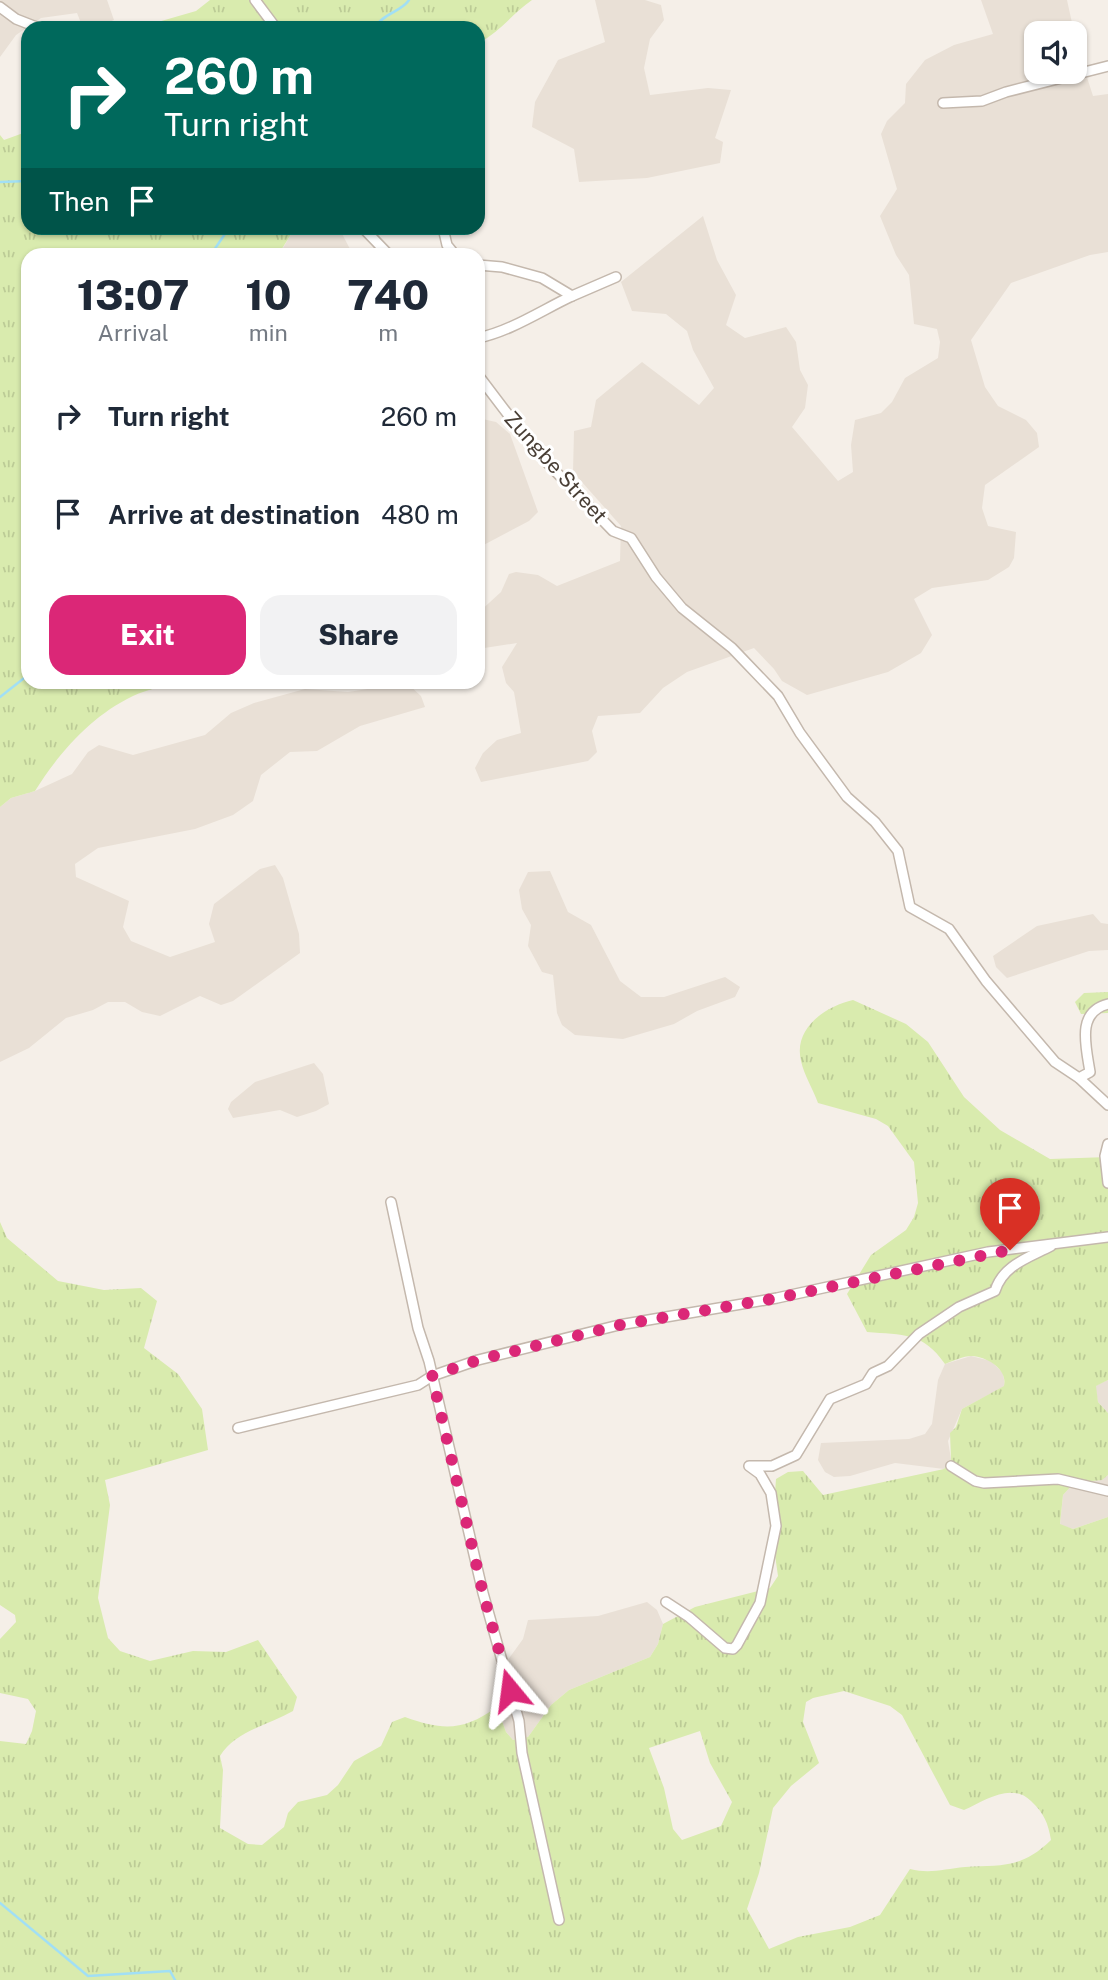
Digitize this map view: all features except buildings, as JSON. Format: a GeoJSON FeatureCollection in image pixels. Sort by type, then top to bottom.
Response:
{"type":"FeatureCollection","features":[{"type":"Feature","properties":{"kind":"street"},"geometry":{"type":"LineString","coordinates":[[255,0],[271,21]]}},
{"type":"Feature","properties":{"kind":"street"},"geometry":{"type":"LineString","coordinates":[[0,7],[21,21]]}},
{"type":"Feature","properties":{"kind":"street"},"geometry":{"type":"LineString","coordinates":[[943,103],[982,101],[1006,92],[1108,66]]}},
{"type":"Feature","properties":{"kind":"street"},"geometry":{"type":"LineString","coordinates":[[370,235],[382,248]]}},
{"type":"Feature","properties":{"kind":"street"},"geometry":{"type":"LineString","coordinates":[[485,266],[529,274],[557,285],[572,296]]}},
{"type":"Feature","properties":{"kind":"street"},"geometry":{"type":"LineString","coordinates":[[485,335],[534,316],[549,305],[615,277]]}},
{"type":"Feature","properties":{"kind":"street","name":"Zungbe Street"},"geometry":{"type":"LineString","coordinates":[[485,384],[535,450],[613,531],[631,538],[675,599],[732,648],[778,696],[800,733],[847,797],[875,822],[898,851],[910,907],[949,929],[1028,1033],[1055,1062],[1079,1078],[1106,1103]]}},
{"type":"Feature","properties":{"kind":"street"},"geometry":{"type":"LineString","coordinates":[[1079,1078],[1090,1072],[1084,1037],[1088,1016],[1096,1007],[1108,1003]]}},
{"type":"Feature","properties":{"kind":"street"},"geometry":{"type":"LineString","coordinates":[[1106,1103],[1108,1113]]}},
{"type":"Feature","properties":{"kind":"street"},"geometry":{"type":"LineString","coordinates":[[1108,1144],[1105,1156],[1108,1183]]}},
{"type":"Feature","properties":{"kind":"street"},"geometry":{"type":"LineString","coordinates":[[391,1202],[418,1328],[432,1376],[483,1593],[519,1721],[522,1753],[559,1920]]}},
{"type":"Feature","properties":{"kind":"street"},"geometry":{"type":"LineString","coordinates":[[238,1428],[418,1385],[432,1376],[478,1360],[620,1325],[777,1298],[988,1252],[1108,1237]]}},
{"type":"Feature","properties":{"kind":"street"},"geometry":{"type":"LineString","coordinates":[[666,1602],[689,1617],[725,1648],[733,1649],[760,1602],[775,1526],[771,1493],[760,1474],[749,1466],[772,1466],[796,1455],[830,1399],[866,1384],[873,1373],[888,1366],[919,1334],[959,1307],[995,1291],[999,1279],[1008,1268],[1055,1244]]}},
{"type":"Feature","properties":{"kind":"street"},"geometry":{"type":"LineString","coordinates":[[951,1466],[975,1481],[984,1483],[1058,1479],[1108,1491]]}},
{"type":"Feature","properties":{"kind":"shaded area"},"geometry":{"type":"Polygon","coordinates":[[[0,0],[107,0],[114,20],[112,21],[80,21],[77,13],[37,21],[21,21],[21,32],[0,57],[0,0]]]}},
{"type":"Feature","properties":{"kind":"shaded area"},"geometry":{"type":"Polygon","coordinates":[[[595,0],[645,0],[661,5],[664,20],[650,39],[644,68],[650,95],[708,88],[731,90],[715,138],[723,142],[720,163],[647,178],[579,182],[574,149],[532,127],[535,102],[558,60],[605,42],[595,0]]]}},
{"type":"Feature","properties":{"kind":"shaded area"},"geometry":{"type":"Polygon","coordinates":[[[981,0],[1067,0],[1072,21],[1024,21],[1024,84],[1087,84],[1087,77],[1093,96],[1108,94],[1108,252],[1090,255],[1011,283],[971,340],[985,387],[998,406],[1026,420],[1037,433],[1039,447],[985,485],[982,508],[988,526],[1016,532],[1014,558],[1009,567],[988,580],[932,588],[914,599],[932,635],[921,653],[888,672],[807,695],[782,681],[754,648],[687,672],[663,688],[640,713],[598,716],[592,731],[597,752],[588,761],[481,782],[475,768],[483,753],[497,740],[521,733],[514,692],[506,683],[502,667],[517,643],[485,648],[485,607],[501,592],[509,574],[516,572],[538,575],[557,586],[620,561],[621,526],[573,472],[574,431],[591,427],[596,400],[642,362],[699,405],[714,388],[693,350],[687,331],[666,314],[632,311],[621,282],[703,216],[717,260],[736,295],[726,325],[745,338],[786,327],[796,342],[800,370],[808,385],[805,408],[792,427],[838,481],[853,472],[851,445],[855,420],[881,413],[892,402],[905,378],[938,358],[940,342],[937,329],[914,324],[909,275],[896,255],[880,216],[897,189],[881,134],[887,121],[905,103],[906,84],[925,60],[954,45],[993,34],[981,0]]]}},
{"type":"Feature","properties":{"kind":"shaded area"},"geometry":{"type":"Polygon","coordinates":[[[291,235],[343,235],[349,248],[283,248],[291,235]]]}},
{"type":"Feature","properties":{"kind":"shaded area"},"geometry":{"type":"Polygon","coordinates":[[[485,420],[496,422],[510,434],[538,512],[529,521],[485,544],[485,420]]]}},
{"type":"Feature","properties":{"kind":"shaded area"},"geometry":{"type":"Polygon","coordinates":[[[305,689],[348,692],[413,689],[421,696],[425,707],[360,726],[317,751],[290,752],[261,775],[253,801],[233,815],[195,829],[98,848],[75,864],[76,877],[129,901],[123,927],[131,941],[170,957],[215,942],[209,924],[214,904],[260,869],[275,865],[283,878],[299,934],[300,953],[233,1001],[221,1005],[200,996],[160,1016],[142,1012],[125,1002],[108,1002],[93,1010],[66,1018],[29,1048],[0,1062],[0,807],[11,798],[35,791],[72,774],[88,752],[99,745],[133,755],[205,735],[231,713],[254,703],[305,689]]]}},
{"type":"Feature","properties":{"kind":"shaded area"},"geometry":{"type":"Polygon","coordinates":[[[550,871],[568,912],[591,925],[620,981],[641,997],[664,997],[725,977],[740,987],[735,997],[697,1011],[674,1024],[623,1039],[575,1035],[562,1025],[557,1013],[553,975],[542,972],[528,946],[531,925],[522,909],[519,890],[528,872],[550,871]]]}},
{"type":"Feature","properties":{"kind":"shaded area"},"geometry":{"type":"Polygon","coordinates":[[[1093,914],[1101,923],[1108,924],[1108,950],[1089,951],[1007,978],[996,967],[993,956],[1037,926],[1093,914]]]}},
{"type":"Feature","properties":{"kind":"shaded area"},"geometry":{"type":"Polygon","coordinates":[[[314,1063],[323,1074],[329,1104],[297,1117],[280,1110],[233,1118],[228,1109],[231,1102],[255,1082],[314,1063]]]}},
{"type":"Feature","properties":{"kind":"shaded area"},"geometry":{"type":"Polygon","coordinates":[[[971,1356],[991,1361],[1003,1373],[1005,1386],[962,1409],[948,1441],[951,1459],[944,1469],[895,1463],[850,1476],[834,1477],[825,1472],[818,1460],[821,1443],[909,1439],[925,1434],[932,1424],[938,1380],[945,1364],[971,1356]]]}},
{"type":"Feature","properties":{"kind":"shaded area"},"geometry":{"type":"Polygon","coordinates":[[[1108,1380],[1108,1413],[1098,1402],[1095,1386],[1108,1380]]]}},
{"type":"Feature","properties":{"kind":"shaded area"},"geometry":{"type":"Polygon","coordinates":[[[1108,1475],[1108,1517],[1073,1529],[1060,1525],[1063,1495],[1074,1483],[1101,1480],[1108,1475]]]}},
{"type":"Feature","properties":{"kind":"shaded area"},"geometry":{"type":"Polygon","coordinates":[[[647,1602],[657,1610],[663,1624],[658,1644],[650,1657],[569,1690],[551,1705],[528,1737],[513,1740],[506,1732],[497,1707],[495,1684],[523,1639],[528,1620],[598,1616],[647,1602]]]}},
{"type":"Feature","properties":{"kind":"green space"},"geometry":{"type":"Polygon","coordinates":[[[210,0],[532,0],[485,39],[485,21],[161,21],[196,11],[210,0]]]}},
{"type":"Feature","properties":{"kind":"green space"},"geometry":{"type":"Polygon","coordinates":[[[21,134],[21,235],[291,235],[282,248],[21,248],[21,689],[154,689],[118,704],[103,714],[65,750],[35,791],[11,798],[0,807],[0,135],[4,140],[21,134]]]}},
{"type":"Feature","properties":{"kind":"green space"},"geometry":{"type":"Polygon","coordinates":[[[1108,992],[1108,1013],[1081,1014],[1075,1002],[1084,993],[1108,992]]]}},
{"type":"Feature","properties":{"kind":"green space"},"geometry":{"type":"Polygon","coordinates":[[[853,1000],[906,1024],[928,1042],[964,1097],[1000,1130],[1050,1159],[1108,1157],[1108,1380],[1096,1386],[1098,1402],[1108,1413],[1108,1475],[1102,1480],[1074,1483],[1063,1495],[1060,1524],[1073,1529],[1108,1517],[1108,1980],[0,1980],[0,1741],[26,1744],[36,1711],[28,1699],[0,1693],[0,1639],[16,1622],[15,1615],[0,1605],[0,1222],[7,1238],[58,1281],[104,1290],[141,1288],[157,1301],[144,1348],[178,1374],[202,1409],[208,1450],[105,1480],[110,1505],[98,1598],[108,1638],[120,1651],[150,1661],[193,1651],[226,1652],[258,1640],[297,1697],[293,1711],[243,1734],[226,1747],[220,1756],[223,1770],[220,1828],[248,1844],[262,1845],[284,1827],[288,1813],[298,1802],[327,1795],[338,1785],[354,1761],[381,1746],[392,1722],[405,1717],[431,1725],[453,1726],[474,1721],[497,1707],[506,1732],[513,1740],[528,1737],[551,1705],[569,1690],[650,1657],[658,1644],[663,1624],[695,1607],[770,1588],[778,1576],[772,1534],[776,1479],[788,1472],[803,1471],[823,1495],[944,1469],[951,1459],[950,1433],[956,1427],[962,1409],[1004,1386],[1000,1369],[984,1359],[969,1356],[945,1364],[929,1346],[911,1337],[867,1332],[847,1294],[871,1255],[906,1230],[918,1203],[914,1162],[888,1126],[876,1119],[818,1103],[804,1072],[800,1049],[807,1029],[823,1013],[853,1000]],[[844,1691],[806,1702],[803,1722],[819,1763],[791,1786],[773,1808],[759,1873],[747,1909],[769,1949],[798,1937],[850,1927],[880,1915],[910,1869],[931,1871],[1011,1864],[1030,1856],[1051,1840],[1042,1814],[1031,1801],[1015,1793],[998,1795],[964,1810],[950,1805],[902,1715],[890,1706],[844,1691]],[[700,1731],[649,1748],[664,1788],[673,1829],[682,1840],[721,1826],[732,1802],[710,1763],[700,1731]]]}},
{"type":"Feature","properties":{"kind":"waterway"},"geometry":{"type":"LineString","coordinates":[[381,21],[409,0]]}},
{"type":"Feature","properties":{"kind":"waterway"},"geometry":{"type":"LineString","coordinates":[[0,182],[21,181]]}},
{"type":"Feature","properties":{"kind":"waterway"},"geometry":{"type":"LineString","coordinates":[[215,248],[224,235]]}},
{"type":"Feature","properties":{"kind":"waterway"},"geometry":{"type":"LineString","coordinates":[[0,697],[21,680]]}},
{"type":"Feature","properties":{"kind":"waterway"},"geometry":{"type":"LineString","coordinates":[[0,1903],[88,1976],[170,1971],[175,1980]]}},
{"type":"Feature","properties":{"kind":"route"},"geometry":{"type":"LineString","coordinates":[[510,1690],[483,1593],[432,1376],[478,1360],[564,1341],[620,1325],[777,1298],[988,1252],[1010,1250]]}}]}
